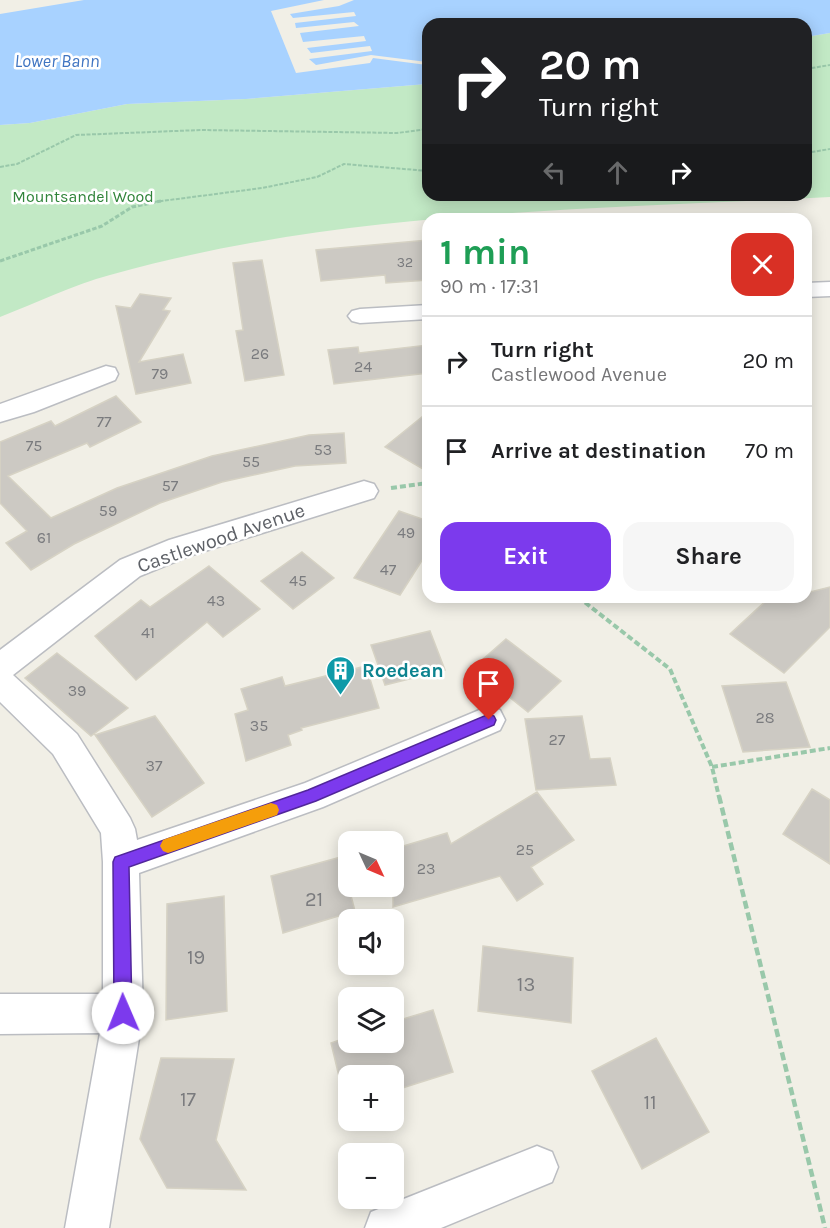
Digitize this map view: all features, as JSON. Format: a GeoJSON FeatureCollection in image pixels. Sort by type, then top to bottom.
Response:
{"type":"FeatureCollection","features":[{"type":"Feature","properties":{"kind":"street"},"geometry":{"type":"LineString","coordinates":[[812,290],[830,289]]}},
{"type":"Feature","properties":{"kind":"street"},"geometry":{"type":"LineString","coordinates":[[360,316],[422,312]]}},
{"type":"Feature","properties":{"kind":"street"},"geometry":{"type":"LineString","coordinates":[[0,413],[25,406],[106,374]]}},
{"type":"Feature","properties":{"kind":"street","name":"Castlewood Avenue"},"geometry":{"type":"LineString","coordinates":[[0,667],[130,567],[179,548],[364,491]]}},
{"type":"Feature","properties":{"kind":"street"},"geometry":{"type":"LineString","coordinates":[[0,682],[65,744],[118,829],[121,862],[123,1013],[87,1228]]}},
{"type":"Feature","properties":{"kind":"street"},"geometry":{"type":"LineString","coordinates":[[121,862],[311,796],[489,720]]}},
{"type":"Feature","properties":{"kind":"street"},"geometry":{"type":"LineString","coordinates":[[0,1014],[123,1013]]}},
{"type":"Feature","properties":{"kind":"street"},"geometry":{"type":"LineString","coordinates":[[387,1228],[537,1167]]}},
{"type":"Feature","properties":{"kind":"path"},"geometry":{"type":"LineString","coordinates":[[812,68],[830,65]]}},
{"type":"Feature","properties":{"kind":"path"},"geometry":{"type":"LineString","coordinates":[[0,167],[17,164],[76,135],[201,129],[397,133],[422,130]]}},
{"type":"Feature","properties":{"kind":"path"},"geometry":{"type":"LineString","coordinates":[[812,152],[830,148]]}},
{"type":"Feature","properties":{"kind":"path"},"geometry":{"type":"LineString","coordinates":[[0,261],[102,226],[132,207],[170,199],[262,188],[317,177],[344,164],[422,170]]}},
{"type":"Feature","properties":{"kind":"path"},"geometry":{"type":"LineString","coordinates":[[364,491],[422,484]]}},
{"type":"Feature","properties":{"kind":"path"},"geometry":{"type":"LineString","coordinates":[[586,603],[670,669],[712,766],[825,1228]]}},
{"type":"Feature","properties":{"kind":"path"},"geometry":{"type":"LineString","coordinates":[[712,766],[830,748]]}},
{"type":"Feature","properties":{"kind":"green space","name":"Mountsandel Wood"},"geometry":{"type":"Polygon","coordinates":[[[830,33],[830,197],[812,198],[812,36],[830,33]]]}},
{"type":"Feature","properties":{"kind":"green space","name":"Mountsandel Wood"},"geometry":{"type":"Polygon","coordinates":[[[422,84],[422,201],[746,201],[513,213],[422,213],[422,221],[288,237],[199,253],[96,279],[0,317],[0,125],[30,123],[127,104],[246,99],[422,84]]]}},
{"type":"Feature","properties":{"kind":"water","name":"Lower Bann"},"geometry":{"type":"Polygon","coordinates":[[[84,0],[830,0],[830,33],[812,36],[812,18],[422,18],[422,84],[246,99],[127,104],[30,123],[0,125],[0,14],[84,0]]]}},
{"type":"Feature","properties":{"kind":"pier"},"geometry":{"type":"Polygon","coordinates":[[[324,0],[354,0],[339,6],[290,14],[293,18],[354,12],[356,16],[295,23],[296,28],[354,22],[359,26],[300,33],[303,42],[364,36],[366,41],[307,48],[311,53],[370,46],[372,51],[309,59],[316,65],[371,55],[422,61],[422,64],[373,58],[370,63],[296,73],[271,11],[324,0]]]}},
{"type":"Feature","properties":{"kind":"building"},"geometry":{"type":"Polygon","coordinates":[[[422,241],[422,280],[386,283],[385,275],[321,281],[316,250],[422,241]]]}},
{"type":"Feature","properties":{"kind":"building"},"geometry":{"type":"Polygon","coordinates":[[[262,260],[284,375],[245,381],[236,331],[243,330],[233,263],[262,260]]]}},
{"type":"Feature","properties":{"kind":"building"},"geometry":{"type":"Polygon","coordinates":[[[140,294],[171,298],[163,310],[170,311],[139,362],[183,354],[191,383],[136,394],[116,306],[131,308],[140,294]]]}},
{"type":"Feature","properties":{"kind":"building"},"geometry":{"type":"Polygon","coordinates":[[[422,346],[422,374],[334,384],[328,350],[358,347],[359,353],[422,346]]]}},
{"type":"Feature","properties":{"kind":"building"},"geometry":{"type":"Polygon","coordinates":[[[116,396],[141,422],[90,447],[87,443],[8,476],[51,518],[117,488],[212,456],[309,435],[344,433],[346,463],[295,466],[222,482],[160,503],[74,544],[31,570],[6,543],[27,531],[0,503],[0,442],[51,421],[55,426],[116,396]]]}},
{"type":"Feature","properties":{"kind":"building"},"geometry":{"type":"Polygon","coordinates":[[[422,417],[422,469],[385,447],[422,417]]]}},
{"type":"Feature","properties":{"kind":"building"},"geometry":{"type":"Polygon","coordinates":[[[399,511],[422,519],[422,560],[400,595],[354,578],[399,511]]]}},
{"type":"Feature","properties":{"kind":"building"},"geometry":{"type":"Polygon","coordinates":[[[302,552],[334,578],[293,609],[261,581],[302,552]]]}},
{"type":"Feature","properties":{"kind":"building"},"geometry":{"type":"Polygon","coordinates":[[[209,566],[260,609],[223,637],[207,622],[136,680],[95,636],[141,600],[150,607],[209,566]]]}},
{"type":"Feature","properties":{"kind":"building"},"geometry":{"type":"Polygon","coordinates":[[[830,587],[830,627],[784,673],[730,634],[764,603],[812,603],[812,592],[830,587]]]}},
{"type":"Feature","properties":{"kind":"building"},"geometry":{"type":"Polygon","coordinates":[[[430,631],[445,670],[385,685],[371,645],[430,631]]]}},
{"type":"Feature","properties":{"kind":"building"},"geometry":{"type":"Polygon","coordinates":[[[506,639],[561,681],[528,712],[473,668],[506,639]]]}},
{"type":"Feature","properties":{"kind":"building"},"geometry":{"type":"Polygon","coordinates":[[[57,653],[128,708],[91,736],[25,678],[57,653]]]}},
{"type":"Feature","properties":{"kind":"building"},"geometry":{"type":"Polygon","coordinates":[[[366,666],[379,708],[301,728],[302,730],[288,735],[291,745],[246,761],[235,714],[248,710],[241,689],[282,677],[285,686],[366,666]]]}},
{"type":"Feature","properties":{"kind":"building"},"geometry":{"type":"Polygon","coordinates":[[[786,682],[810,747],[743,752],[722,686],[786,682]]]}},
{"type":"Feature","properties":{"kind":"building"},"geometry":{"type":"Polygon","coordinates":[[[155,716],[204,783],[152,817],[95,735],[155,716]]]}},
{"type":"Feature","properties":{"kind":"building"},"geometry":{"type":"Polygon","coordinates":[[[582,716],[590,759],[610,758],[616,785],[536,790],[525,719],[582,716]]]}},
{"type":"Feature","properties":{"kind":"building"},"geometry":{"type":"Polygon","coordinates":[[[812,789],[830,800],[830,864],[783,834],[812,789]]]}},
{"type":"Feature","properties":{"kind":"building"},"geometry":{"type":"Polygon","coordinates":[[[537,792],[574,840],[531,867],[543,884],[517,901],[500,876],[393,907],[393,897],[404,897],[404,846],[447,833],[451,844],[537,792]]]}},
{"type":"Feature","properties":{"kind":"building"},"geometry":{"type":"Polygon","coordinates":[[[338,858],[338,897],[351,897],[354,909],[338,909],[338,916],[283,933],[271,876],[338,858]]]}},
{"type":"Feature","properties":{"kind":"building"},"geometry":{"type":"Polygon","coordinates":[[[224,896],[227,1011],[166,1020],[167,904],[224,896]]]}},
{"type":"Feature","properties":{"kind":"building"},"geometry":{"type":"Polygon","coordinates":[[[483,946],[573,958],[571,1023],[478,1011],[483,946]]]}},
{"type":"Feature","properties":{"kind":"building"},"geometry":{"type":"Polygon","coordinates":[[[433,1010],[453,1072],[404,1088],[404,1065],[338,1065],[338,1072],[331,1043],[338,1041],[338,1053],[404,1053],[404,1019],[433,1010]]]}},
{"type":"Feature","properties":{"kind":"building"},"geometry":{"type":"Polygon","coordinates":[[[656,1038],[709,1132],[642,1169],[592,1071],[656,1038]]]}},
{"type":"Feature","properties":{"kind":"building"},"geometry":{"type":"Polygon","coordinates":[[[161,1058],[234,1059],[216,1140],[246,1190],[167,1188],[140,1139],[161,1058]]]}},
{"type":"Feature","properties":{"kind":"slow traffic"},"geometry":{"type":"LineString","coordinates":[[168,846],[271,810]]}},
{"type":"Feature","properties":{"kind":"place","name":"Roedean"},"geometry":{"type":"Point","coordinates":[341,696]}},
{"type":"Feature","properties":{"kind":"route"},"geometry":{"type":"LineString","coordinates":[[123,1013],[121,862],[311,796],[489,720]]}}]}
